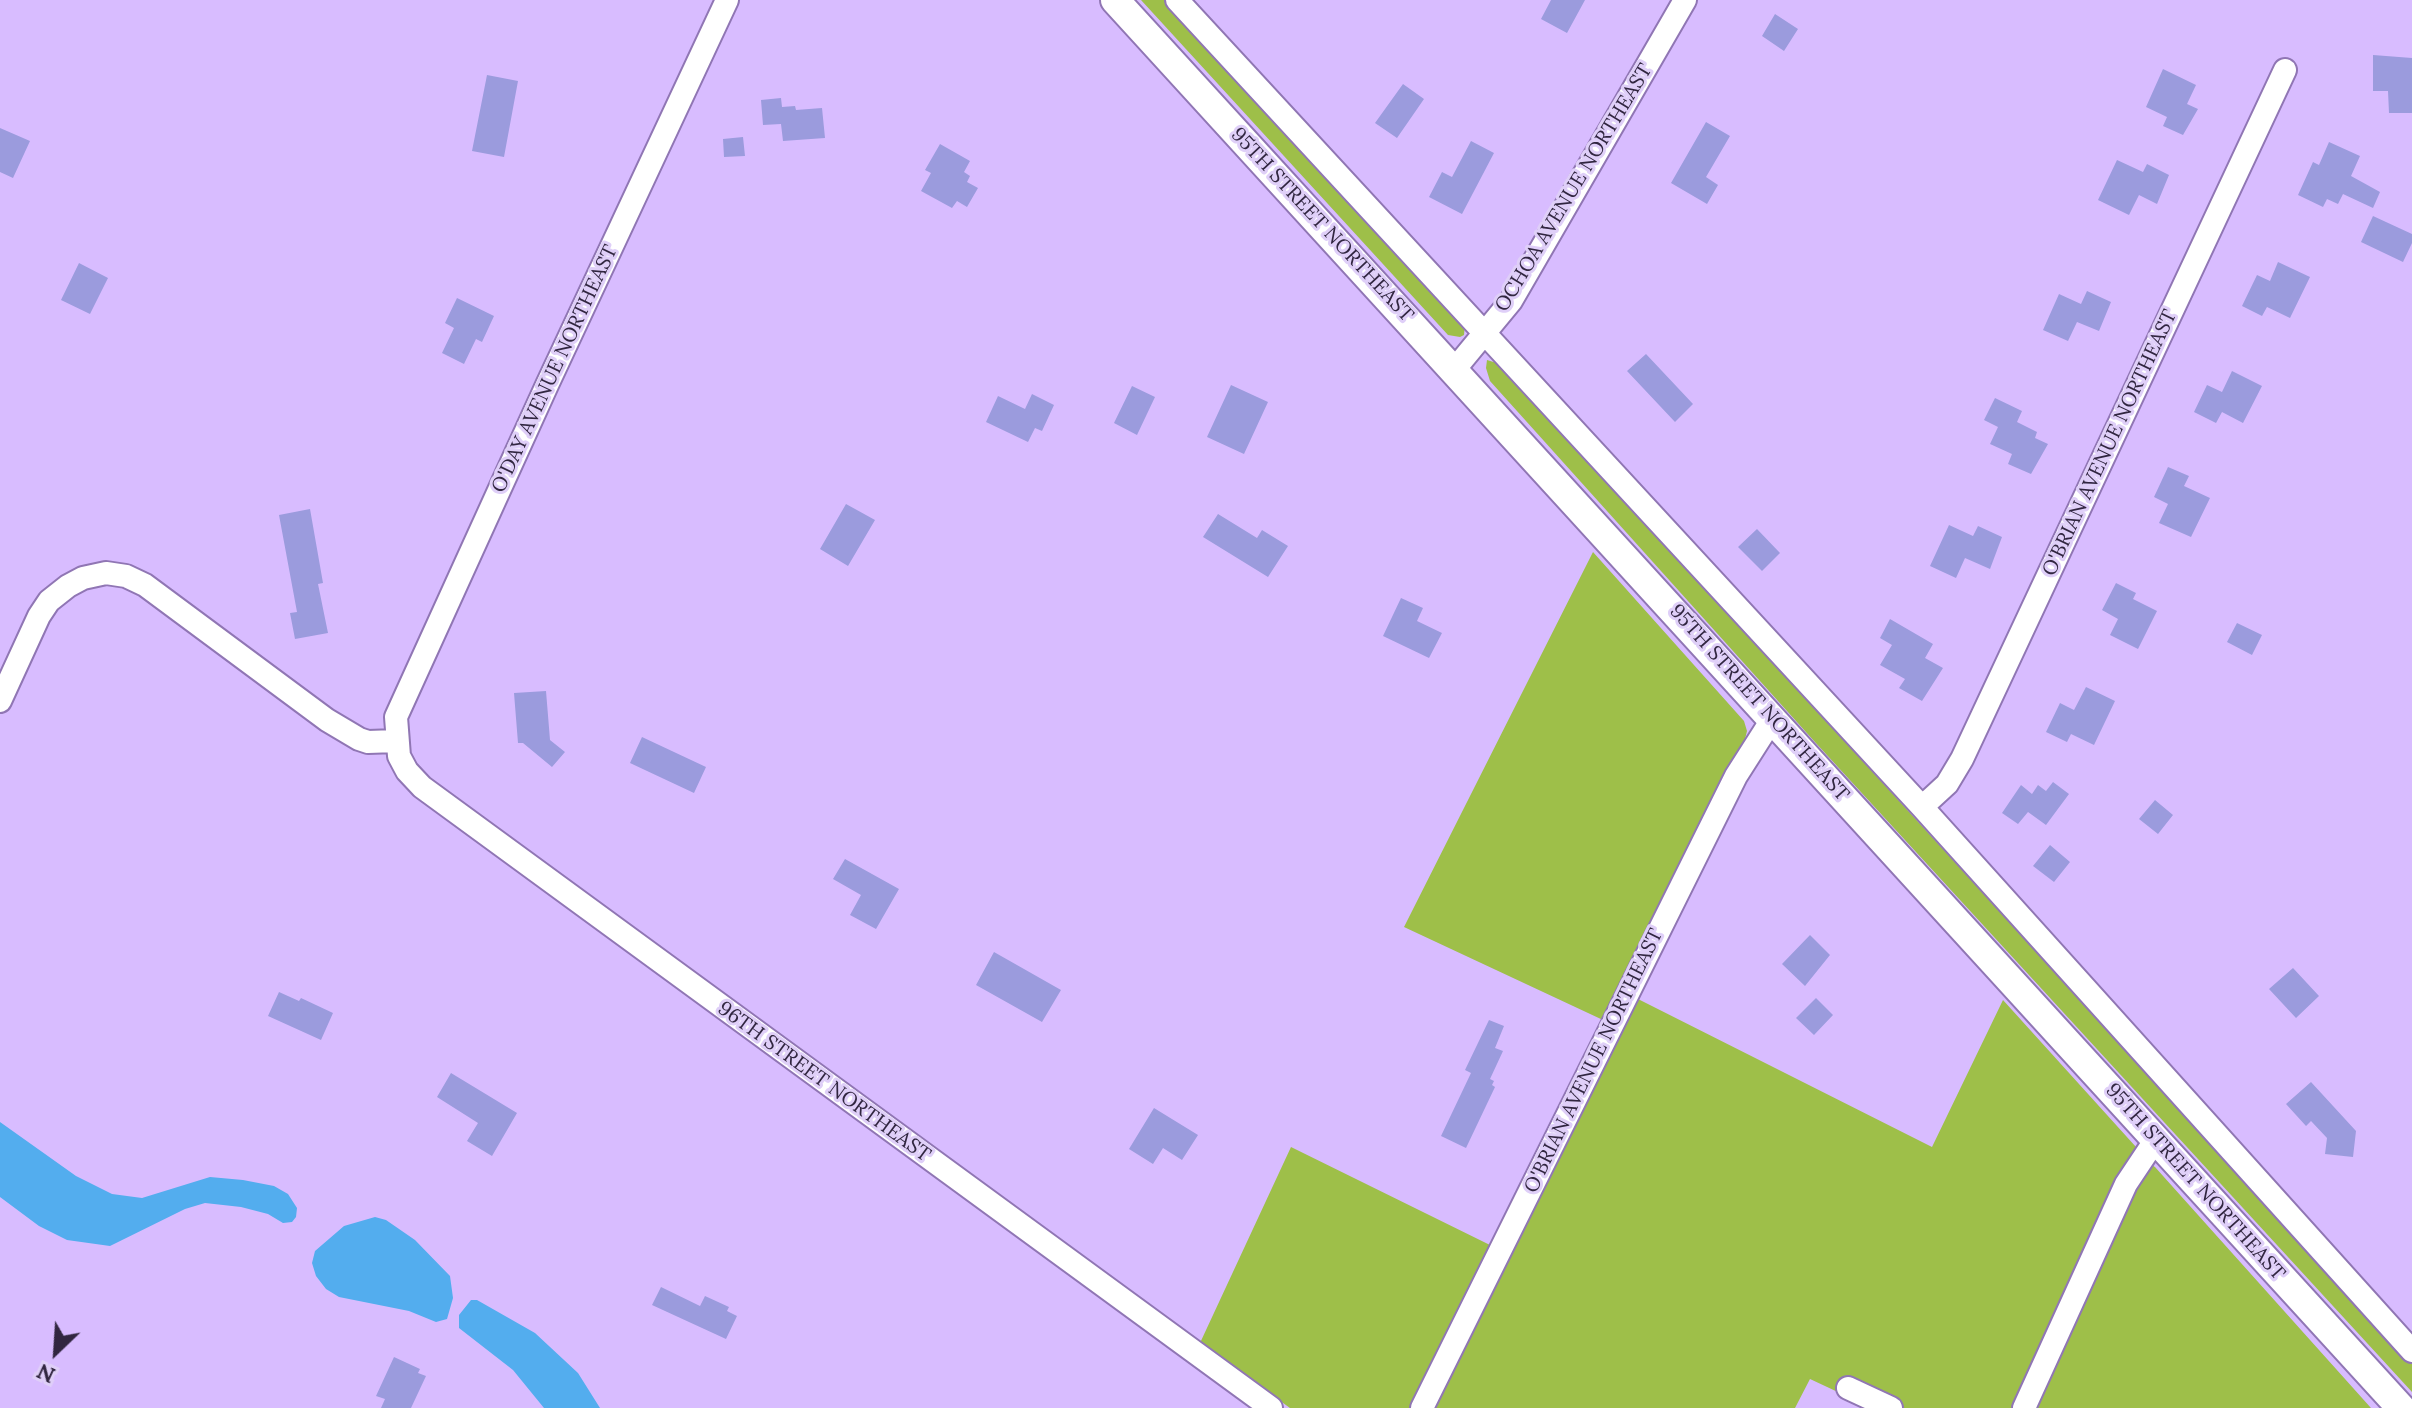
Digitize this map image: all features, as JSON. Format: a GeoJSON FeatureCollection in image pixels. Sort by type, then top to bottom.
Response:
{"type":"FeatureCollection","features":[{"type":"Feature","properties":{"kind":"main road","name":"95TH STREET NORTHEAST"},"geometry":{"type":"LineString","coordinates":[[1115,0],[2401,1408]]}},
{"type":"Feature","properties":{"kind":"street","name":"O'DAY AVENUE NORTHEAST"},"geometry":{"type":"LineString","coordinates":[[396,741],[396,717],[727,0]]}},
{"type":"Feature","properties":{"kind":"street"},"geometry":{"type":"LineString","coordinates":[[1177,0],[1922,807],[2412,1351]]}},
{"type":"Feature","properties":{"kind":"street","name":"OCHOA AVENUE NORTHEAST"},"geometry":{"type":"LineString","coordinates":[[1454,370],[1511,301],[1685,0]]}},
{"type":"Feature","properties":{"kind":"street","name":"O'BRIAN AVENUE NORTHEAST"},"geometry":{"type":"LineString","coordinates":[[1922,807],[1947,784],[1962,759],[2285,70]]}},
{"type":"Feature","properties":{"kind":"street"},"geometry":{"type":"LineString","coordinates":[[0,701],[49,601],[83,578],[106,573],[126,576],[145,585],[327,720],[359,739],[368,742],[396,741]]}},
{"type":"Feature","properties":{"kind":"street","name":"O'BRIAN AVENUE NORTHEAST"},"geometry":{"type":"LineString","coordinates":[[1422,1408],[1736,776],[1773,718]]}},
{"type":"Feature","properties":{"kind":"street","name":"96TH STREET NORTHEAST"},"geometry":{"type":"LineString","coordinates":[[396,741],[407,771],[422,787],[1271,1408]]}},
{"type":"Feature","properties":{"kind":"street"},"geometry":{"type":"LineString","coordinates":[[2024,1408],[2126,1184],[2156,1139]]}},
{"type":"Feature","properties":{"kind":"street"},"geometry":{"type":"LineString","coordinates":[[1848,1388],[1891,1408]]}},
{"type":"Feature","properties":{"kind":"green space"},"geometry":{"type":"Polygon","coordinates":[[[1141,0],[1166,0],[1465,324],[1464,335],[1448,335],[1141,0]]]}},
{"type":"Feature","properties":{"kind":"green space"},"geometry":{"type":"Polygon","coordinates":[[[1487,360],[1500,364],[1544,411],[2412,1364],[2412,1392],[1814,741],[1490,381],[1487,360]]]}},
{"type":"Feature","properties":{"kind":"green space"},"geometry":{"type":"Polygon","coordinates":[[[1593,552],[1744,721],[1747,731],[1744,743],[1603,1020],[1404,927],[1593,552]]]}},
{"type":"Feature","properties":{"kind":"green space"},"geometry":{"type":"Polygon","coordinates":[[[1636,998],[1932,1147],[2003,1000],[2136,1147],[2136,1154],[2155,1167],[2371,1408],[1872,1408],[1810,1379],[1795,1408],[1430,1408],[1636,998]]]}},
{"type":"Feature","properties":{"kind":"green space"},"geometry":{"type":"Polygon","coordinates":[[[1291,1147],[1492,1246],[1410,1408],[1290,1408],[1200,1343],[1291,1147]]]}},
{"type":"Feature","properties":{"kind":"water"},"geometry":{"type":"Polygon","coordinates":[[[0,1122],[76,1176],[112,1194],[142,1198],[210,1177],[243,1180],[274,1186],[288,1194],[297,1208],[296,1217],[292,1222],[283,1223],[268,1214],[241,1207],[205,1203],[185,1209],[110,1246],[67,1240],[39,1226],[0,1197],[0,1122]]]}},
{"type":"Feature","properties":{"kind":"water"},"geometry":{"type":"Polygon","coordinates":[[[375,1217],[386,1220],[415,1240],[450,1276],[453,1298],[447,1319],[436,1322],[409,1311],[339,1297],[326,1289],[316,1276],[312,1263],[315,1251],[344,1226],[375,1217]]]}},
{"type":"Feature","properties":{"kind":"water"},"geometry":{"type":"Polygon","coordinates":[[[471,1300],[477,1300],[535,1333],[578,1373],[600,1408],[544,1408],[513,1370],[459,1328],[459,1315],[471,1300]]]}},
{"type":"Feature","properties":{"kind":"building"},"geometry":{"type":"Polygon","coordinates":[[[1551,0],[1585,0],[1567,33],[1541,19],[1551,0]]]}},
{"type":"Feature","properties":{"kind":"building"},"geometry":{"type":"Polygon","coordinates":[[[1775,14],[1798,29],[1784,51],[1762,36],[1775,14]]]}},
{"type":"Feature","properties":{"kind":"building"},"geometry":{"type":"Polygon","coordinates":[[[2373,55],[2412,58],[2412,113],[2389,113],[2388,91],[2373,91],[2373,55]]]}},
{"type":"Feature","properties":{"kind":"building"},"geometry":{"type":"Polygon","coordinates":[[[2163,69],[2196,85],[2187,104],[2198,109],[2183,135],[2163,126],[2167,117],[2146,107],[2163,69]]]}},
{"type":"Feature","properties":{"kind":"building"},"geometry":{"type":"Polygon","coordinates":[[[487,75],[518,81],[504,157],[472,151],[487,75]]]}},
{"type":"Feature","properties":{"kind":"building"},"geometry":{"type":"Polygon","coordinates":[[[1403,84],[1424,99],[1397,138],[1375,123],[1403,84]]]}},
{"type":"Feature","properties":{"kind":"building"},"geometry":{"type":"Polygon","coordinates":[[[781,98],[782,107],[795,106],[796,110],[822,108],[825,138],[783,141],[781,124],[763,125],[761,100],[781,98]]]}},
{"type":"Feature","properties":{"kind":"building"},"geometry":{"type":"Polygon","coordinates":[[[1706,122],[1730,136],[1706,177],[1718,185],[1707,204],[1671,183],[1706,122]]]}},
{"type":"Feature","properties":{"kind":"building"},"geometry":{"type":"Polygon","coordinates":[[[0,128],[30,141],[13,178],[0,172],[0,128]]]}},
{"type":"Feature","properties":{"kind":"building"},"geometry":{"type":"Polygon","coordinates":[[[743,137],[745,156],[724,157],[723,139],[743,137]]]}},
{"type":"Feature","properties":{"kind":"building"},"geometry":{"type":"Polygon","coordinates":[[[1471,141],[1494,153],[1462,214],[1429,197],[1442,172],[1452,177],[1471,141]]]}},
{"type":"Feature","properties":{"kind":"building"},"geometry":{"type":"Polygon","coordinates":[[[2329,142],[2360,156],[2351,176],[2380,192],[2373,208],[2343,194],[2338,204],[2327,199],[2323,207],[2298,195],[2313,162],[2319,165],[2329,142]]]}},
{"type":"Feature","properties":{"kind":"building"},"geometry":{"type":"Polygon","coordinates":[[[940,144],[970,161],[964,172],[970,176],[967,182],[978,188],[967,207],[957,201],[952,208],[921,191],[931,173],[925,170],[940,144]]]}},
{"type":"Feature","properties":{"kind":"building"},"geometry":{"type":"Polygon","coordinates":[[[2117,160],[2143,172],[2147,164],[2169,175],[2157,204],[2139,195],[2129,215],[2098,200],[2117,160]]]}},
{"type":"Feature","properties":{"kind":"building"},"geometry":{"type":"Polygon","coordinates":[[[2373,216],[2412,234],[2412,243],[2403,262],[2361,242],[2373,216]]]}},
{"type":"Feature","properties":{"kind":"building"},"geometry":{"type":"Polygon","coordinates":[[[2278,262],[2310,277],[2290,318],[2267,307],[2262,316],[2242,306],[2257,275],[2270,281],[2278,262]]]}},
{"type":"Feature","properties":{"kind":"building"},"geometry":{"type":"Polygon","coordinates":[[[79,263],[108,278],[90,314],[61,300],[79,263]]]}},
{"type":"Feature","properties":{"kind":"building"},"geometry":{"type":"Polygon","coordinates":[[[2087,291],[2111,302],[2099,331],[2077,322],[2068,341],[2043,330],[2059,294],[2081,304],[2087,291]]]}},
{"type":"Feature","properties":{"kind":"building"},"geometry":{"type":"Polygon","coordinates":[[[457,298],[494,316],[482,342],[476,339],[464,364],[442,353],[454,328],[445,323],[457,298]]]}},
{"type":"Feature","properties":{"kind":"building"},"geometry":{"type":"Polygon","coordinates":[[[1646,354],[1693,404],[1675,422],[1627,371],[1646,354]]]}},
{"type":"Feature","properties":{"kind":"building"},"geometry":{"type":"Polygon","coordinates":[[[2232,371],[2262,386],[2243,423],[2222,412],[2216,423],[2194,412],[2207,385],[2222,392],[2232,371]]]}},
{"type":"Feature","properties":{"kind":"building"},"geometry":{"type":"Polygon","coordinates":[[[1231,385],[1268,402],[1244,454],[1207,437],[1231,385]]]}},
{"type":"Feature","properties":{"kind":"building"},"geometry":{"type":"Polygon","coordinates":[[[1132,386],[1155,397],[1137,435],[1114,423],[1132,386]]]}},
{"type":"Feature","properties":{"kind":"building"},"geometry":{"type":"Polygon","coordinates":[[[1032,394],[1054,405],[1042,431],[1035,428],[1028,442],[986,422],[998,396],[1025,409],[1032,394]]]}},
{"type":"Feature","properties":{"kind":"building"},"geometry":{"type":"Polygon","coordinates":[[[1995,398],[2022,411],[2017,422],[2037,432],[2035,438],[2048,444],[2031,474],[2008,464],[2012,454],[1990,444],[1998,427],[1984,420],[1995,398]]]}},
{"type":"Feature","properties":{"kind":"building"},"geometry":{"type":"Polygon","coordinates":[[[2168,467],[2189,476],[2184,486],[2210,498],[2191,537],[2159,523],[2168,504],[2154,497],[2168,467]]]}},
{"type":"Feature","properties":{"kind":"building"},"geometry":{"type":"Polygon","coordinates":[[[846,504],[875,520],[848,566],[820,549],[846,504]]]}},
{"type":"Feature","properties":{"kind":"building"},"geometry":{"type":"Polygon","coordinates":[[[310,509],[323,583],[318,584],[328,633],[295,639],[290,613],[297,612],[279,515],[310,509]]]}},
{"type":"Feature","properties":{"kind":"building"},"geometry":{"type":"Polygon","coordinates":[[[1218,514],[1257,538],[1262,530],[1288,546],[1268,577],[1203,537],[1218,514]]]}},
{"type":"Feature","properties":{"kind":"building"},"geometry":{"type":"Polygon","coordinates":[[[1949,525],[1973,536],[1978,526],[2002,537],[1990,569],[1965,558],[1956,578],[1930,566],[1949,525]]]}},
{"type":"Feature","properties":{"kind":"building"},"geometry":{"type":"Polygon","coordinates":[[[1757,529],[1780,553],[1762,571],[1738,547],[1757,529]]]}},
{"type":"Feature","properties":{"kind":"building"},"geometry":{"type":"Polygon","coordinates":[[[2116,583],[2136,593],[2133,599],[2157,611],[2138,649],[2110,635],[2118,619],[2102,610],[2116,583]]]}},
{"type":"Feature","properties":{"kind":"building"},"geometry":{"type":"Polygon","coordinates":[[[1401,598],[1423,608],[1417,621],[1442,633],[1429,658],[1383,636],[1401,598]]]}},
{"type":"Feature","properties":{"kind":"building"},"geometry":{"type":"Polygon","coordinates":[[[1890,619],[1933,644],[1925,658],[1943,668],[1922,701],[1899,688],[1905,679],[1880,665],[1892,645],[1880,638],[1890,619]]]}},
{"type":"Feature","properties":{"kind":"building"},"geometry":{"type":"Polygon","coordinates":[[[2237,623],[2262,635],[2252,655],[2227,642],[2237,623]]]}},
{"type":"Feature","properties":{"kind":"building"},"geometry":{"type":"Polygon","coordinates":[[[2086,687],[2115,701],[2094,745],[2071,734],[2067,742],[2046,732],[2060,703],[2074,710],[2086,687]]]}},
{"type":"Feature","properties":{"kind":"building"},"geometry":{"type":"Polygon","coordinates":[[[546,691],[550,740],[565,752],[552,767],[523,743],[518,743],[514,693],[546,691]]]}},
{"type":"Feature","properties":{"kind":"building"},"geometry":{"type":"Polygon","coordinates":[[[642,737],[706,767],[694,793],[630,763],[642,737]]]}},
{"type":"Feature","properties":{"kind":"building"},"geometry":{"type":"Polygon","coordinates":[[[2053,782],[2069,794],[2046,825],[2028,812],[2018,824],[2002,813],[2021,785],[2032,794],[2038,785],[2046,791],[2053,782]]]}},
{"type":"Feature","properties":{"kind":"building"},"geometry":{"type":"Polygon","coordinates":[[[2155,800],[2173,815],[2158,834],[2139,819],[2155,800]]]}},
{"type":"Feature","properties":{"kind":"building"},"geometry":{"type":"Polygon","coordinates":[[[2050,845],[2070,862],[2054,882],[2033,866],[2050,845]]]}},
{"type":"Feature","properties":{"kind":"building"},"geometry":{"type":"Polygon","coordinates":[[[845,859],[899,889],[876,929],[850,915],[861,895],[833,879],[845,859]]]}},
{"type":"Feature","properties":{"kind":"building"},"geometry":{"type":"Polygon","coordinates":[[[1810,935],[1830,955],[1805,986],[1782,964],[1810,935]]]}},
{"type":"Feature","properties":{"kind":"building"},"geometry":{"type":"Polygon","coordinates":[[[994,952],[1061,990],[1042,1022],[976,985],[994,952]]]}},
{"type":"Feature","properties":{"kind":"building"},"geometry":{"type":"Polygon","coordinates":[[[2293,968],[2319,996],[2296,1018],[2269,989],[2293,968]]]}},
{"type":"Feature","properties":{"kind":"building"},"geometry":{"type":"Polygon","coordinates":[[[279,992],[333,1013],[321,1040],[268,1016],[279,992]]]}},
{"type":"Feature","properties":{"kind":"building"},"geometry":{"type":"Polygon","coordinates":[[[1816,998],[1833,1015],[1814,1035],[1796,1018],[1816,998]]]}},
{"type":"Feature","properties":{"kind":"building"},"geometry":{"type":"Polygon","coordinates":[[[1489,1020],[1504,1026],[1495,1048],[1503,1051],[1490,1079],[1495,1087],[1466,1148],[1441,1136],[1471,1073],[1465,1070],[1489,1020]]]}},
{"type":"Feature","properties":{"kind":"building"},"geometry":{"type":"Polygon","coordinates":[[[451,1073],[517,1113],[492,1156],[467,1141],[478,1123],[437,1097],[451,1073]]]}},
{"type":"Feature","properties":{"kind":"building"},"geometry":{"type":"Polygon","coordinates":[[[2311,1082],[2356,1131],[2353,1157],[2325,1154],[2327,1138],[2311,1121],[2306,1126],[2286,1104],[2311,1082]]]}},
{"type":"Feature","properties":{"kind":"building"},"geometry":{"type":"Polygon","coordinates":[[[1154,1108],[1198,1135],[1182,1160],[1163,1148],[1153,1164],[1129,1149],[1154,1108]]]}},
{"type":"Feature","properties":{"kind":"building"},"geometry":{"type":"Polygon","coordinates":[[[661,1287],[700,1306],[705,1296],[729,1307],[727,1311],[737,1316],[726,1339],[652,1305],[661,1287]]]}},
{"type":"Feature","properties":{"kind":"building"},"geometry":{"type":"Polygon","coordinates":[[[394,1357],[420,1369],[418,1373],[426,1376],[411,1408],[381,1408],[385,1399],[376,1396],[394,1357]]]}}]}
